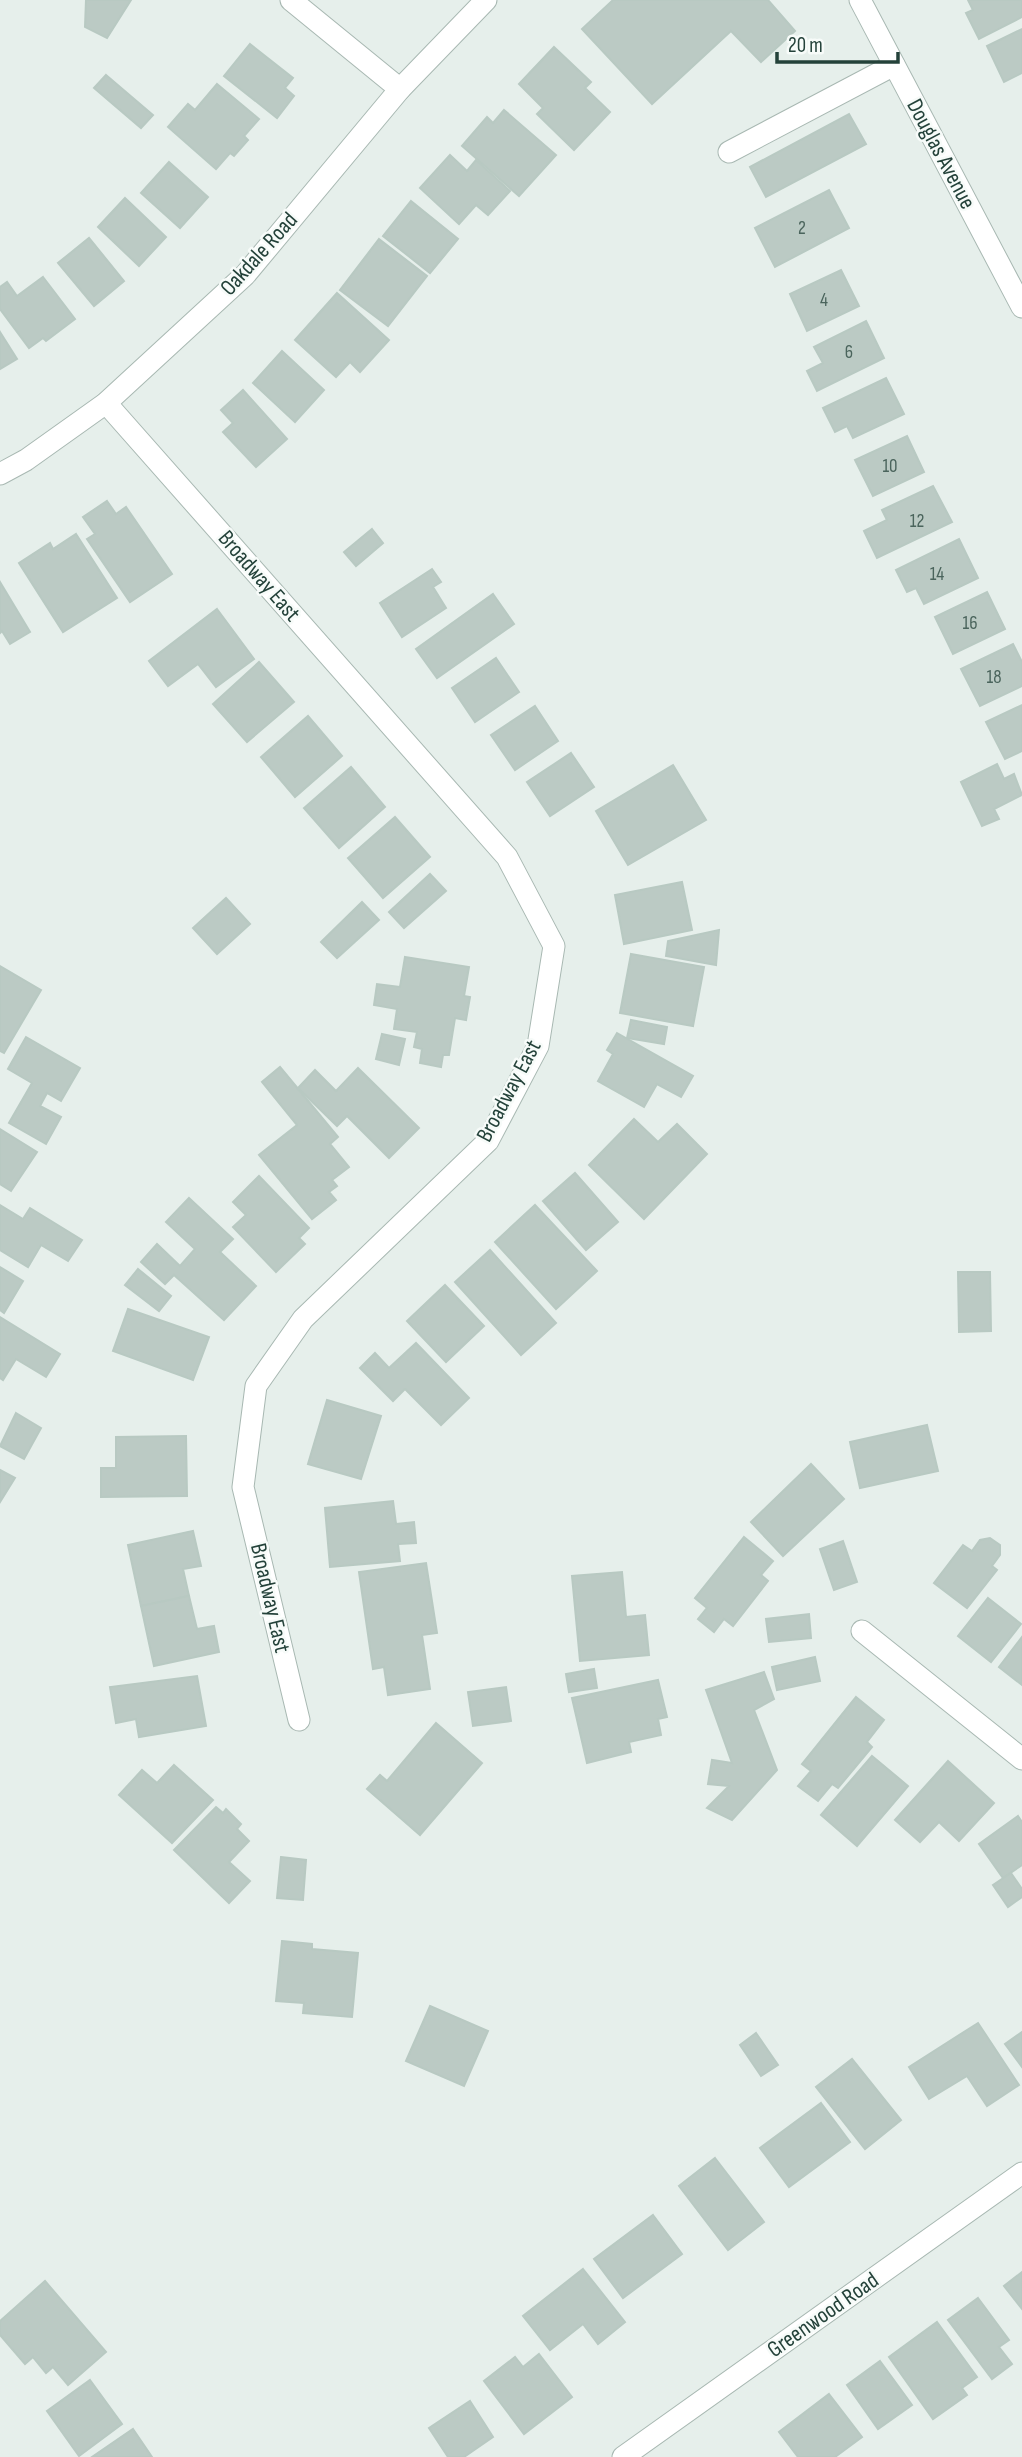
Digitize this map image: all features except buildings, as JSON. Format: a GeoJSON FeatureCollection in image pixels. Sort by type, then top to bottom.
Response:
{"type":"FeatureCollection","features":[{"type":"Feature","properties":{"kind":"street"},"geometry":{"type":"LineString","coordinates":[[291,0],[400,89]]}},
{"type":"Feature","properties":{"kind":"street","name":"Oakdale Road"},"geometry":{"type":"LineString","coordinates":[[0,474],[26,460],[106,403],[245,275],[400,89],[486,0]]}},
{"type":"Feature","properties":{"kind":"street","name":"Douglas Avenue"},"geometry":{"type":"LineString","coordinates":[[860,0],[1022,307]]}},
{"type":"Feature","properties":{"kind":"street"},"geometry":{"type":"LineString","coordinates":[[729,152],[894,65]]}},
{"type":"Feature","properties":{"kind":"street","name":"Broadway East"},"geometry":{"type":"LineString","coordinates":[[106,403],[508,858],[554,946],[538,1046],[488,1141],[303,1319],[256,1386],[243,1487],[299,1720]]}},
{"type":"Feature","properties":{"kind":"street"},"geometry":{"type":"LineString","coordinates":[[862,1631],[1022,1759]]}},
{"type":"Feature","properties":{"kind":"street","name":"Greenwood Road"},"geometry":{"type":"LineString","coordinates":[[623,2457],[1022,2173]]}}]}
